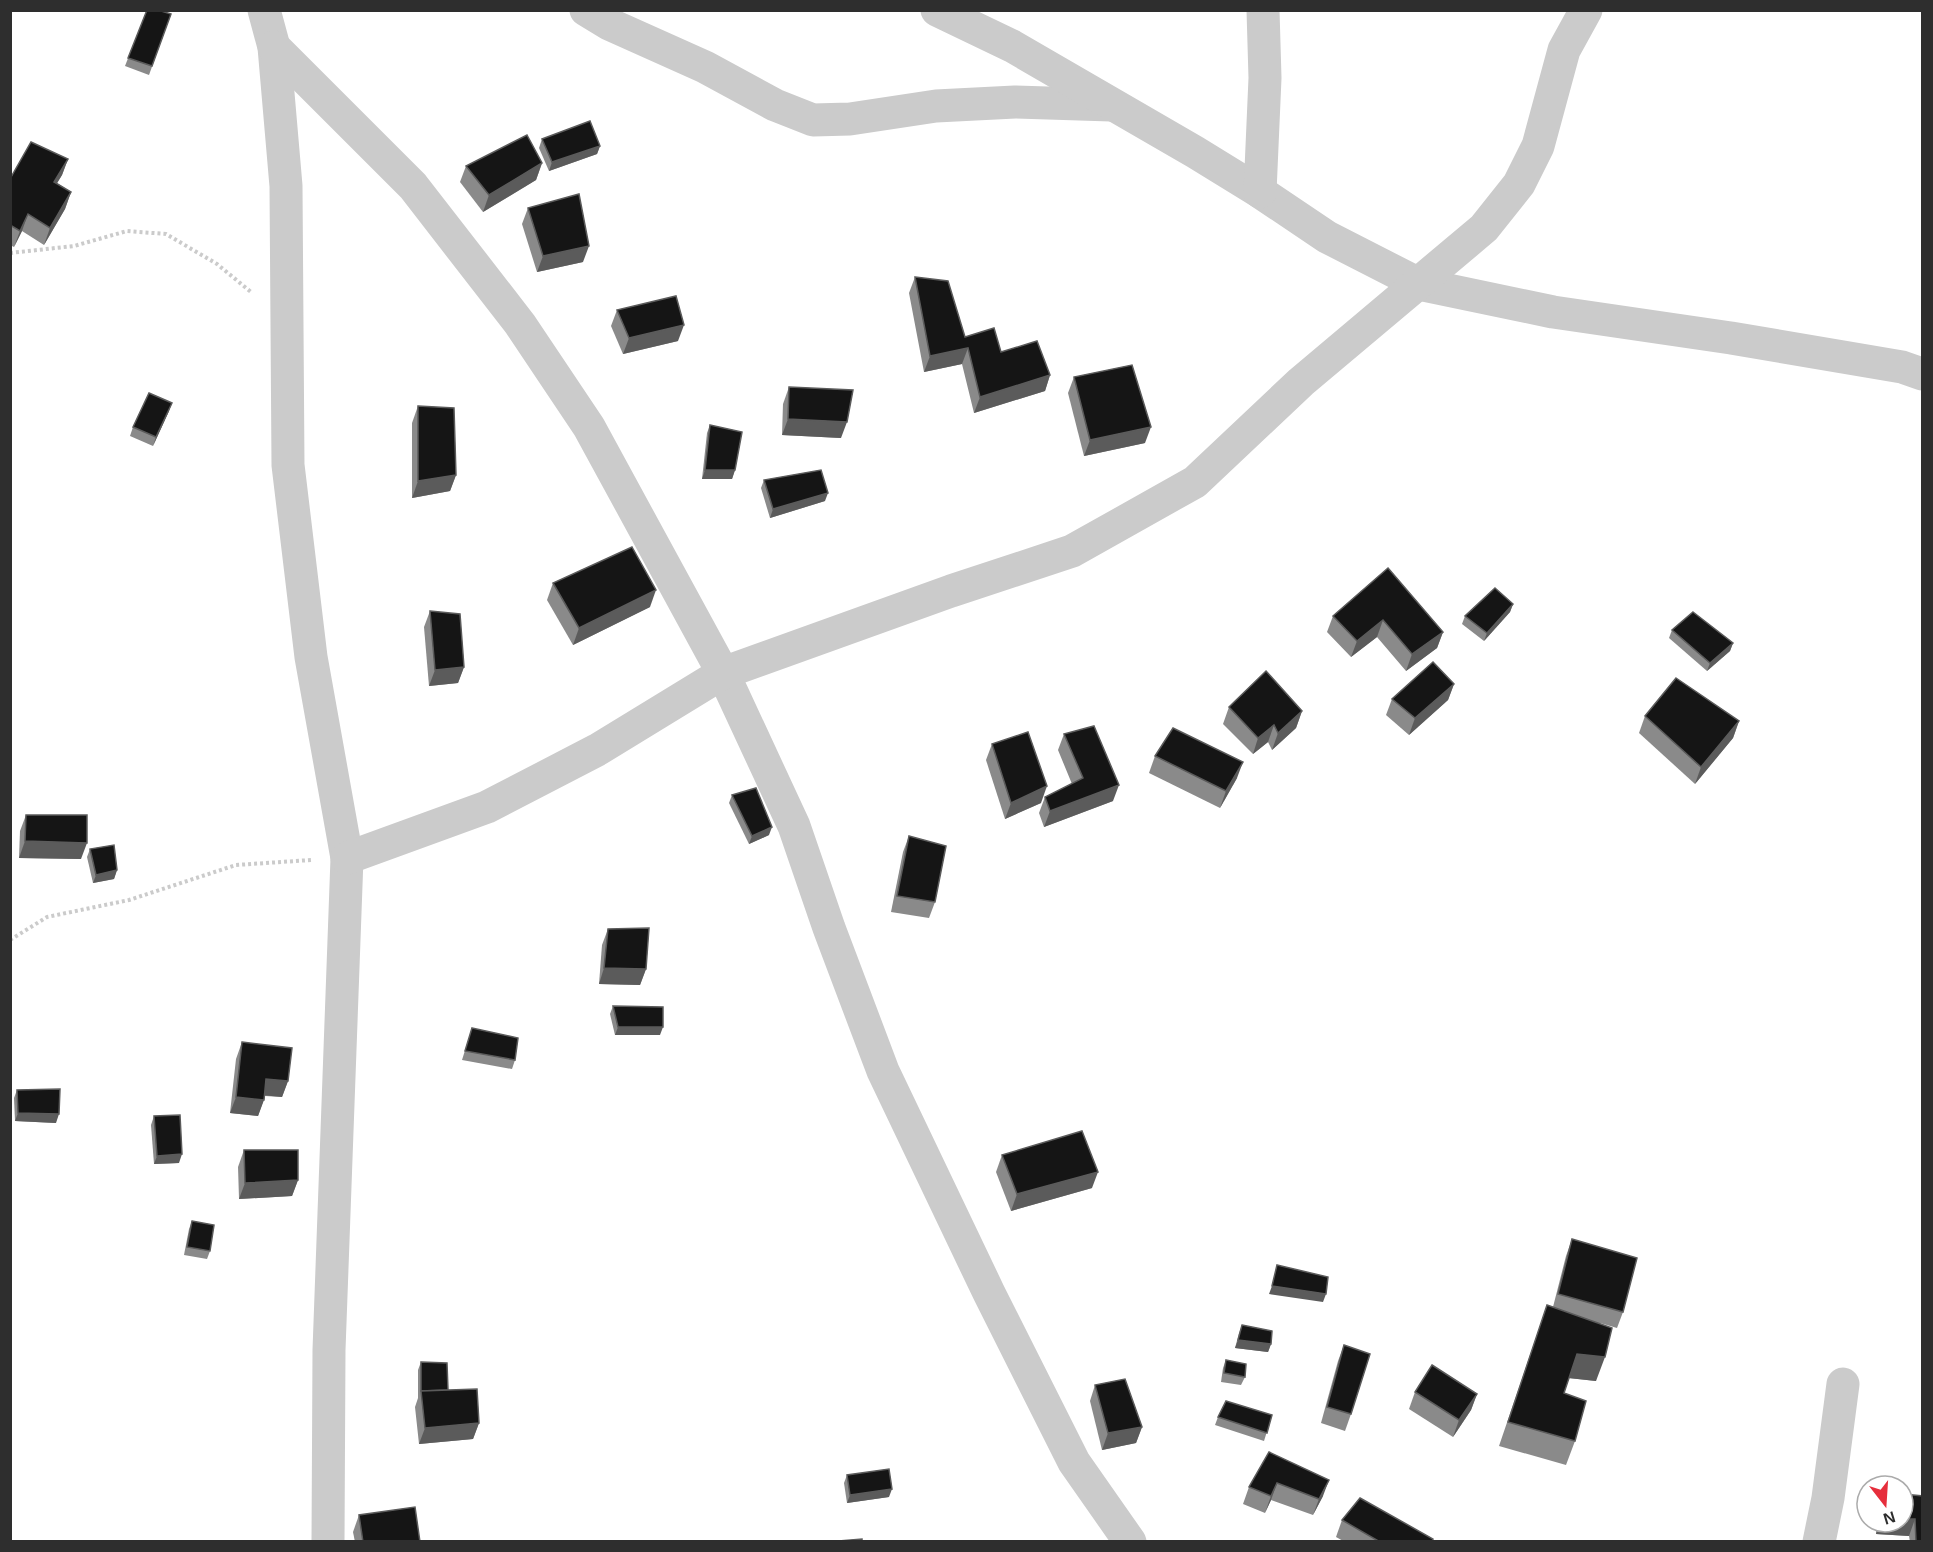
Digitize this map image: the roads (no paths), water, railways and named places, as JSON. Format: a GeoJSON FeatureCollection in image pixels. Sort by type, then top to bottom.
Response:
{"type":"FeatureCollection","features":[{"type":"Feature","properties":{"kind":"street"},"geometry":{"type":"LineString","coordinates":[[264,10],[274,47],[286,186],[288,465],[311,657],[347,858],[329,1350],[328,1542]]}},
{"type":"Feature","properties":{"kind":"street"},"geometry":{"type":"LineString","coordinates":[[586,10],[609,24],[705,68],[775,105],[813,120],[850,119],[936,106],[1015,102],[1116,105]]}},
{"type":"Feature","properties":{"kind":"street"},"geometry":{"type":"LineString","coordinates":[[937,10],[1012,46],[1116,105],[1260,192],[1327,237],[1419,284],[1553,312],[1731,338],[1902,367],[1923,374]]}},
{"type":"Feature","properties":{"kind":"street"},"geometry":{"type":"LineString","coordinates":[[1260,192],[1265,78],[1263,10]]}},
{"type":"Feature","properties":{"kind":"street"},"geometry":{"type":"LineString","coordinates":[[347,858],[486,807],[597,750],[723,673],[951,591],[1072,551],[1196,482],[1301,382],[1484,228],[1519,184],[1538,146],[1564,50],[1586,10]]}},
{"type":"Feature","properties":{"kind":"street"},"geometry":{"type":"LineString","coordinates":[[274,47],[413,186],[520,324],[589,427],[723,673],[794,826],[829,928],[883,1071],[989,1293],[1074,1462],[1130,1542]]}},
{"type":"Feature","properties":{"kind":"street"},"geometry":{"type":"LineString","coordinates":[[1819,1542],[1828,1498],[1843,1384]]}}]}
